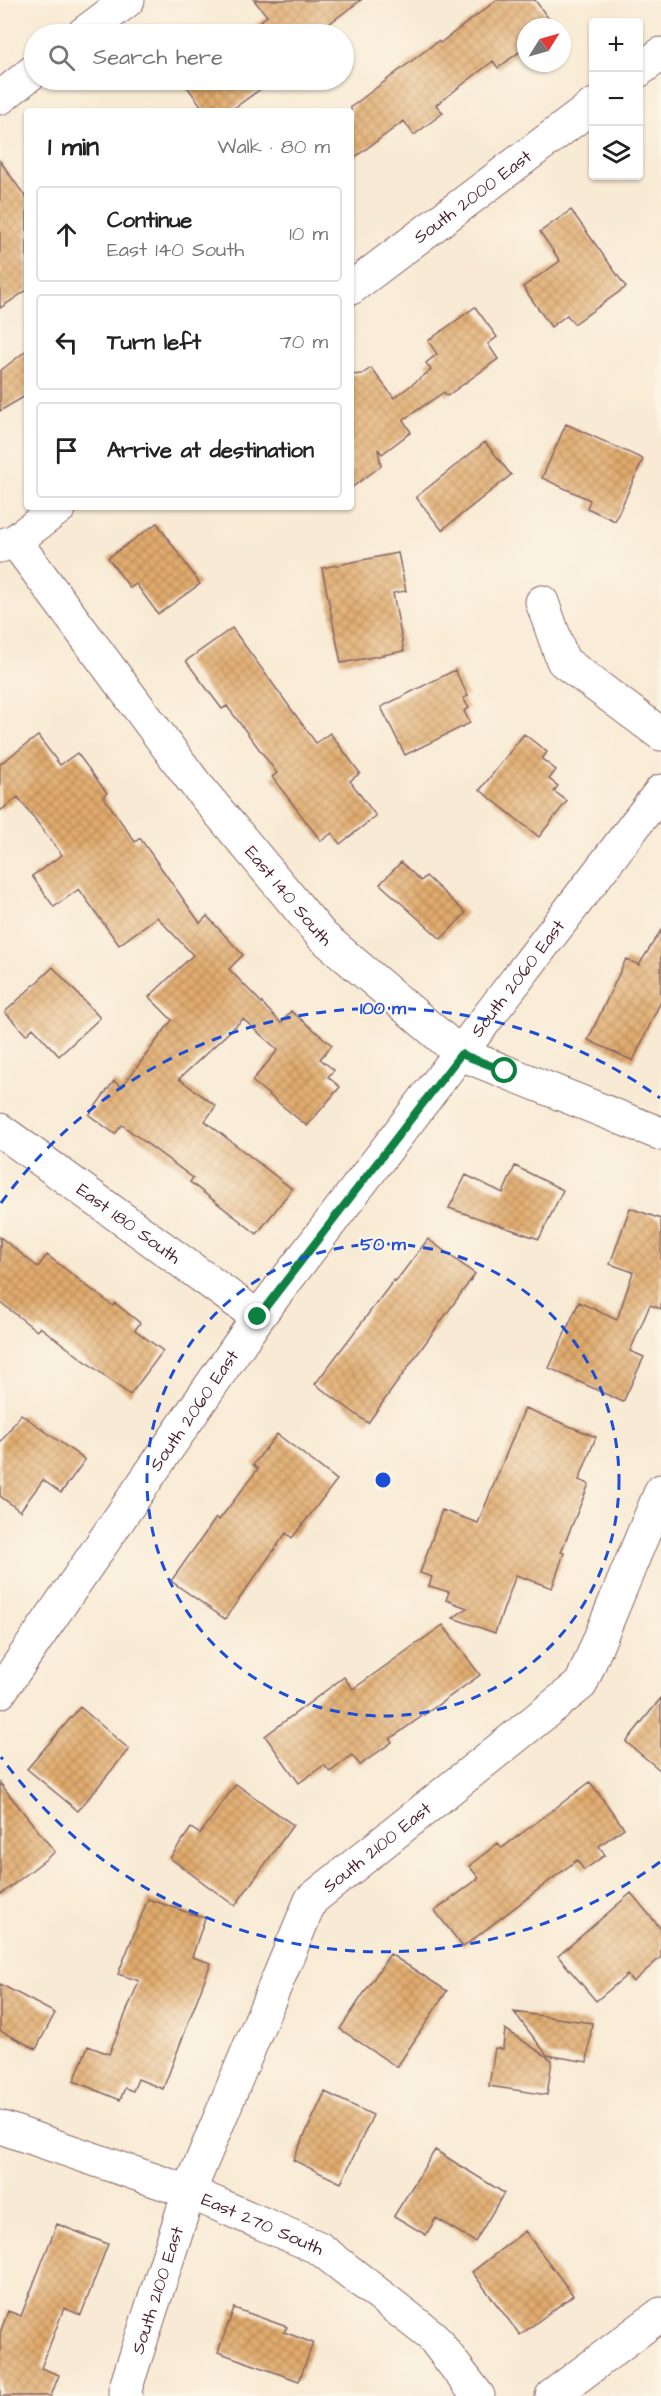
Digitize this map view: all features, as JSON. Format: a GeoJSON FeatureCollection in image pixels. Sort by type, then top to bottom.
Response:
{"type":"FeatureCollection","features":[{"type":"Feature","properties":{"kind":"street"},"geometry":{"type":"LineString","coordinates":[[96,24],[128,0]]}},
{"type":"Feature","properties":{"kind":"street"},"geometry":{"type":"LineString","coordinates":[[643,68],[661,54]]}},
{"type":"Feature","properties":{"kind":"street"},"geometry":{"type":"LineString","coordinates":[[0,98],[24,79]]}},
{"type":"Feature","properties":{"kind":"street","name":"South 2000 East"},"geometry":{"type":"LineString","coordinates":[[354,286],[589,109]]}},
{"type":"Feature","properties":{"kind":"street"},"geometry":{"type":"LineString","coordinates":[[7,543],[56,510]]}},
{"type":"Feature","properties":{"kind":"street","name":"East 140 South"},"geometry":{"type":"LineString","coordinates":[[7,543],[193,781],[322,936],[461,1054],[661,1134]]}},
{"type":"Feature","properties":{"kind":"street"},"geometry":{"type":"LineString","coordinates":[[542,602],[563,661],[661,734]]}},
{"type":"Feature","properties":{"kind":"street","name":"South 2060 East"},"geometry":{"type":"LineString","coordinates":[[0,1692],[258,1317],[661,791]]}},
{"type":"Feature","properties":{"kind":"street","name":"East 180 South"},"geometry":{"type":"LineString","coordinates":[[0,1130],[258,1317]]}},
{"type":"Feature","properties":{"kind":"street","name":"South 2100 East"},"geometry":{"type":"LineString","coordinates":[[126,2396],[125,2390],[189,2192],[311,1900],[581,1684],[661,1491]]}},
{"type":"Feature","properties":{"kind":"street","name":"East 270 South"},"geometry":{"type":"LineString","coordinates":[[0,2127],[189,2192],[319,2248],[432,2336],[478,2396]]}},
{"type":"Feature","properties":{"kind":"street"},"geometry":{"type":"LineString","coordinates":[[552,2396],[661,2313]]}},
{"type":"Feature","properties":{"kind":"building"},"geometry":{"type":"Polygon","coordinates":[[[254,0],[361,0],[329,24],[256,24],[267,16],[254,0]]]}},
{"type":"Feature","properties":{"kind":"building"},"geometry":{"type":"Polygon","coordinates":[[[497,0],[535,0],[548,18],[517,18],[517,54],[498,68],[493,61],[436,105],[443,113],[414,135],[404,121],[354,158],[354,108],[351,107],[438,41],[440,43],[497,0]]]}},
{"type":"Feature","properties":{"kind":"building"},"geometry":{"type":"Polygon","coordinates":[[[189,90],[259,90],[234,108],[203,108],[189,90]]]}},
{"type":"Feature","properties":{"kind":"building"},"geometry":{"type":"Polygon","coordinates":[[[0,161],[24,195],[24,292],[0,308],[0,161]]]}},
{"type":"Feature","properties":{"kind":"building"},"geometry":{"type":"Polygon","coordinates":[[[571,210],[626,287],[574,324],[567,315],[551,327],[523,287],[560,261],[540,232],[571,210]]]}},
{"type":"Feature","properties":{"kind":"building"},"geometry":{"type":"Polygon","coordinates":[[[475,307],[497,337],[488,344],[498,359],[447,396],[444,392],[403,420],[411,432],[382,454],[378,449],[381,466],[354,486],[354,375],[362,374],[371,368],[394,398],[431,370],[426,363],[437,354],[428,341],[475,307]]]}},
{"type":"Feature","properties":{"kind":"building"},"geometry":{"type":"Polygon","coordinates":[[[24,352],[24,397],[0,411],[0,371],[24,352]]]}},
{"type":"Feature","properties":{"kind":"building"},"geometry":{"type":"Polygon","coordinates":[[[566,424],[643,459],[615,521],[587,508],[590,500],[542,478],[566,424]]]}},
{"type":"Feature","properties":{"kind":"building"},"geometry":{"type":"Polygon","coordinates":[[[485,442],[511,475],[442,530],[416,497],[485,442]]]}},
{"type":"Feature","properties":{"kind":"building"},"geometry":{"type":"Polygon","coordinates":[[[157,523],[200,584],[158,614],[136,584],[130,588],[108,558],[157,523]]]}},
{"type":"Feature","properties":{"kind":"building"},"geometry":{"type":"Polygon","coordinates":[[[398,553],[406,591],[393,593],[404,651],[341,663],[322,568],[398,553]]]}},
{"type":"Feature","properties":{"kind":"building"},"geometry":{"type":"Polygon","coordinates":[[[232,628],[316,743],[330,733],[360,773],[350,781],[376,816],[340,844],[332,833],[321,841],[272,777],[277,773],[227,706],[222,709],[186,661],[232,628]]]}},
{"type":"Feature","properties":{"kind":"building"},"geometry":{"type":"Polygon","coordinates":[[[455,670],[468,696],[463,698],[469,708],[464,711],[470,723],[405,755],[381,707],[455,670]]]}},
{"type":"Feature","properties":{"kind":"building"},"geometry":{"type":"Polygon","coordinates":[[[524,734],[547,752],[542,759],[556,770],[549,779],[558,786],[554,791],[567,801],[539,837],[480,790],[524,734]]]}},
{"type":"Feature","properties":{"kind":"building"},"geometry":{"type":"Polygon","coordinates":[[[38,736],[60,765],[77,753],[107,793],[103,796],[135,842],[140,838],[200,923],[207,916],[243,955],[229,969],[281,1023],[291,1011],[332,1045],[320,1059],[334,1070],[328,1077],[340,1087],[307,1126],[252,1081],[278,1050],[243,1019],[179,1079],[216,1106],[205,1121],[292,1189],[257,1234],[190,1182],[193,1178],[122,1125],[115,1134],[89,1115],[114,1081],[122,1087],[172,1020],[149,997],[193,955],[157,917],[119,945],[79,889],[54,907],[32,876],[62,855],[18,797],[0,811],[0,764],[38,736]]]}},
{"type":"Feature","properties":{"kind":"building"},"geometry":{"type":"Polygon","coordinates":[[[401,862],[421,881],[426,876],[466,913],[441,939],[380,884],[401,862]]]}},
{"type":"Feature","properties":{"kind":"building"},"geometry":{"type":"Polygon","coordinates":[[[661,930],[661,1001],[633,1061],[588,1040],[626,959],[639,965],[661,930]]]}},
{"type":"Feature","properties":{"kind":"building"},"geometry":{"type":"Polygon","coordinates":[[[53,967],[100,1018],[59,1056],[33,1028],[26,1035],[5,1012],[53,967]]]}},
{"type":"Feature","properties":{"kind":"building"},"geometry":{"type":"Polygon","coordinates":[[[515,1166],[563,1190],[539,1239],[449,1208],[466,1175],[503,1193],[515,1166]]]}},
{"type":"Feature","properties":{"kind":"building"},"geometry":{"type":"Polygon","coordinates":[[[630,1208],[661,1219],[661,1309],[650,1305],[630,1351],[644,1357],[623,1402],[549,1368],[579,1302],[617,1320],[633,1272],[610,1264],[630,1208]]]}},
{"type":"Feature","properties":{"kind":"building"},"geometry":{"type":"Polygon","coordinates":[[[0,1237],[38,1267],[47,1255],[113,1306],[115,1303],[140,1323],[135,1330],[163,1351],[130,1395],[40,1327],[37,1331],[0,1302],[0,1237]]]}},
{"type":"Feature","properties":{"kind":"building"},"geometry":{"type":"Polygon","coordinates":[[[428,1239],[475,1274],[368,1423],[315,1384],[428,1239]]]}},
{"type":"Feature","properties":{"kind":"building"},"geometry":{"type":"Polygon","coordinates":[[[525,1408],[596,1437],[579,1480],[589,1484],[561,1552],[564,1553],[552,1588],[516,1575],[495,1633],[453,1618],[467,1608],[446,1600],[449,1592],[429,1586],[432,1577],[420,1573],[442,1510],[478,1523],[525,1408]]]}},
{"type":"Feature","properties":{"kind":"building"},"geometry":{"type":"Polygon","coordinates":[[[21,1414],[85,1460],[61,1493],[43,1480],[20,1511],[0,1496],[0,1443],[21,1414]]]}},
{"type":"Feature","properties":{"kind":"building"},"geometry":{"type":"Polygon","coordinates":[[[277,1434],[337,1480],[292,1538],[286,1533],[225,1619],[171,1581],[216,1518],[219,1520],[258,1469],[253,1465],[277,1434]]]}},
{"type":"Feature","properties":{"kind":"building"},"geometry":{"type":"Polygon","coordinates":[[[443,1625],[480,1675],[390,1739],[392,1742],[360,1765],[352,1755],[330,1772],[324,1765],[299,1783],[265,1736],[344,1677],[353,1689],[443,1625]]]}},
{"type":"Feature","properties":{"kind":"building"},"geometry":{"type":"Polygon","coordinates":[[[661,1698],[661,1771],[626,1742],[661,1698]]]}},
{"type":"Feature","properties":{"kind":"building"},"geometry":{"type":"Polygon","coordinates":[[[80,1707],[129,1749],[78,1811],[27,1769],[80,1707]]]}},
{"type":"Feature","properties":{"kind":"building"},"geometry":{"type":"Polygon","coordinates":[[[590,1782],[624,1828],[599,1846],[605,1855],[584,1870],[577,1860],[463,1947],[435,1911],[479,1878],[469,1866],[498,1843],[502,1848],[590,1782]]]}},
{"type":"Feature","properties":{"kind":"building"},"geometry":{"type":"Polygon","coordinates":[[[0,1783],[55,1852],[0,1895],[0,1783]]]}},
{"type":"Feature","properties":{"kind":"building"},"geometry":{"type":"Polygon","coordinates":[[[236,1784],[293,1825],[235,1906],[170,1858],[191,1828],[200,1834],[236,1784]]]}},
{"type":"Feature","properties":{"kind":"building"},"geometry":{"type":"Polygon","coordinates":[[[631,1893],[661,1929],[661,1957],[633,1982],[627,1975],[596,2001],[558,1956],[631,1893]]]}},
{"type":"Feature","properties":{"kind":"building"},"geometry":{"type":"Polygon","coordinates":[[[148,1899],[205,1918],[192,1957],[211,1963],[163,2089],[138,2079],[133,2091],[125,2088],[120,2100],[74,2081],[88,2046],[109,2054],[139,1981],[118,1974],[148,1899]]]}},
{"type":"Feature","properties":{"kind":"building"},"geometry":{"type":"Polygon","coordinates":[[[390,1954],[447,1991],[397,2067],[340,2029],[390,1954]]]}},
{"type":"Feature","properties":{"kind":"building"},"geometry":{"type":"Polygon","coordinates":[[[0,1984],[55,2013],[36,2049],[0,2031],[0,1984]]]}},
{"type":"Feature","properties":{"kind":"building"},"geometry":{"type":"Polygon","coordinates":[[[514,2012],[592,2023],[587,2062],[547,2055],[514,2012]]]}},
{"type":"Feature","properties":{"kind":"building"},"geometry":{"type":"Polygon","coordinates":[[[505,2029],[552,2060],[547,2095],[489,2086],[495,2048],[503,2049],[505,2029]]]}},
{"type":"Feature","properties":{"kind":"building"},"geometry":{"type":"Polygon","coordinates":[[[325,2092],[373,2115],[341,2183],[293,2160],[325,2092]]]}},
{"type":"Feature","properties":{"kind":"building"},"geometry":{"type":"Polygon","coordinates":[[[435,2150],[504,2193],[475,2242],[436,2218],[426,2235],[394,2216],[435,2150]]]}},
{"type":"Feature","properties":{"kind":"building"},"geometry":{"type":"Polygon","coordinates":[[[57,2224],[108,2244],[81,2315],[64,2308],[41,2368],[59,2375],[51,2396],[0,2396],[0,2333],[8,2311],[21,2316],[57,2224]]]}},
{"type":"Feature","properties":{"kind":"building"},"geometry":{"type":"Polygon","coordinates":[[[525,2231],[573,2295],[520,2335],[472,2272],[525,2231]]]}},
{"type":"Feature","properties":{"kind":"building"},"geometry":{"type":"Polygon","coordinates":[[[234,2308],[287,2327],[284,2332],[313,2343],[299,2381],[218,2352],[234,2308]]]}},
{"type":"Feature","properties":{"kind":"route"},"geometry":{"type":"LineString","coordinates":[[258,1317],[461,1054],[505,1071]]}}]}
